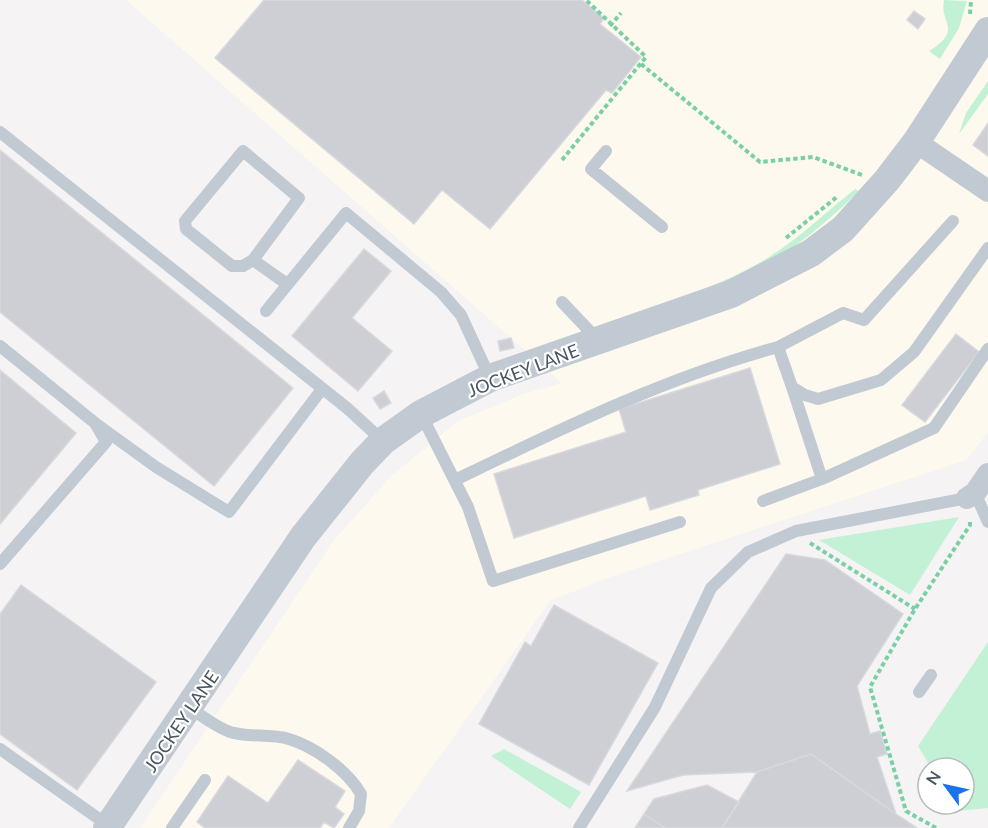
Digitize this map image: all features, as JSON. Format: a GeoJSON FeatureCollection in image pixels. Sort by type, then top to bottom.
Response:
{"type":"FeatureCollection","features":[{"type":"Feature","properties":{"kind":"street","name":"JOCKEY LANE"},"geometry":{"type":"LineString","coordinates":[[108,827],[303,537],[362,463],[383,441],[421,414],[490,378],[731,294],[811,253],[843,229],[870,200],[916,142],[988,31]]}},
{"type":"Feature","properties":{"kind":"street"},"geometry":{"type":"LineString","coordinates":[[916,142],[988,191]]}},
{"type":"Feature","properties":{"kind":"street"},"geometry":{"type":"LineString","coordinates":[[971,495],[988,474]]}},
{"type":"Feature","properties":{"kind":"lane"},"geometry":{"type":"LineString","coordinates":[[0,132],[322,389],[383,441]]}},
{"type":"Feature","properties":{"kind":"lane"},"geometry":{"type":"LineString","coordinates":[[243,150],[299,198],[253,260],[243,266],[232,266],[186,229],[185,221],[243,150]]}},
{"type":"Feature","properties":{"kind":"lane"},"geometry":{"type":"LineString","coordinates":[[606,151],[591,169],[662,227]]}},
{"type":"Feature","properties":{"kind":"lane"},"geometry":{"type":"LineString","coordinates":[[266,311],[346,213],[448,299],[461,315],[490,378]]}},
{"type":"Feature","properties":{"kind":"lane"},"geometry":{"type":"LineString","coordinates":[[455,480],[618,401],[727,361],[778,347],[843,313],[864,320],[953,221]]}},
{"type":"Feature","properties":{"kind":"lane"},"geometry":{"type":"LineString","coordinates":[[792,387],[805,395],[818,399],[881,380],[914,352],[988,248]]}},
{"type":"Feature","properties":{"kind":"lane"},"geometry":{"type":"LineString","coordinates":[[253,260],[287,284]]}},
{"type":"Feature","properties":{"kind":"lane"},"geometry":{"type":"LineString","coordinates":[[562,302],[599,341]]}},
{"type":"Feature","properties":{"kind":"lane"},"geometry":{"type":"LineString","coordinates":[[0,346],[156,468],[229,512],[322,389]]}},
{"type":"Feature","properties":{"kind":"lane"},"geometry":{"type":"LineString","coordinates":[[778,347],[822,479]]}},
{"type":"Feature","properties":{"kind":"lane"},"geometry":{"type":"LineString","coordinates":[[762,501],[822,479],[934,428],[988,349]]}},
{"type":"Feature","properties":{"kind":"lane"},"geometry":{"type":"LineString","coordinates":[[421,414],[468,507],[493,581],[680,522]]}},
{"type":"Feature","properties":{"kind":"lane"},"geometry":{"type":"LineString","coordinates":[[0,564],[106,442],[96,423]]}},
{"type":"Feature","properties":{"kind":"lane"},"geometry":{"type":"LineString","coordinates":[[579,828],[655,707],[711,588],[748,552],[796,531],[971,495],[988,522]]}},
{"type":"Feature","properties":{"kind":"lane"},"geometry":{"type":"LineString","coordinates":[[920,692],[931,675]]}},
{"type":"Feature","properties":{"kind":"lane"},"geometry":{"type":"LineString","coordinates":[[190,708],[227,731],[252,737],[288,738],[321,756],[353,780],[362,794],[359,812],[349,828]]}},
{"type":"Feature","properties":{"kind":"lane"},"geometry":{"type":"LineString","coordinates":[[0,748],[108,827]]}},
{"type":"Feature","properties":{"kind":"lane"},"geometry":{"type":"LineString","coordinates":[[172,828],[205,780]]}},
{"type":"Feature","properties":{"kind":"path"},"geometry":{"type":"LineString","coordinates":[[562,160],[646,57],[610,26],[605,17],[586,0]]}},
{"type":"Feature","properties":{"kind":"path"},"geometry":{"type":"LineString","coordinates":[[610,26],[621,13]]}},
{"type":"Feature","properties":{"kind":"path"},"geometry":{"type":"LineString","coordinates":[[641,64],[760,162],[813,157],[863,176],[854,183]]}},
{"type":"Feature","properties":{"kind":"path"},"geometry":{"type":"LineString","coordinates":[[783,240],[845,191]]}},
{"type":"Feature","properties":{"kind":"path"},"geometry":{"type":"LineString","coordinates":[[936,828],[906,811],[870,687],[915,609],[970,525],[971,495]]}},
{"type":"Feature","properties":{"kind":"path"},"geometry":{"type":"LineString","coordinates":[[796,531],[808,542],[915,609]]}},
{"type":"Feature","properties":{"kind":"shaded area"},"geometry":{"type":"Polygon","coordinates":[[[126,0],[988,0],[988,432],[967,460],[607,578],[550,601],[389,828],[140,828],[334,540],[391,476],[458,421],[523,394],[562,383],[126,0]]]}},
{"type":"Feature","properties":{"kind":"green space"},"geometry":{"type":"Polygon","coordinates":[[[944,0],[967,1],[959,28],[940,59],[929,51],[948,32],[943,8],[944,0]]]}},
{"type":"Feature","properties":{"kind":"green space"},"geometry":{"type":"Polygon","coordinates":[[[988,81],[988,94],[959,134],[966,113],[988,81]]]}},
{"type":"Feature","properties":{"kind":"green space"},"geometry":{"type":"Polygon","coordinates":[[[855,189],[859,191],[830,218],[799,243],[766,265],[723,288],[656,307],[722,282],[759,263],[797,237],[855,189]]]}},
{"type":"Feature","properties":{"kind":"green space"},"geometry":{"type":"Polygon","coordinates":[[[959,517],[910,595],[819,540],[959,517]]]}},
{"type":"Feature","properties":{"kind":"green space"},"geometry":{"type":"Polygon","coordinates":[[[988,642],[988,808],[976,809],[976,756],[924,756],[918,746],[988,642]]]}},
{"type":"Feature","properties":{"kind":"green space"},"geometry":{"type":"Polygon","coordinates":[[[504,749],[581,792],[570,809],[491,756],[504,749]]]}},
{"type":"Feature","properties":{"kind":"building"},"geometry":{"type":"Polygon","coordinates":[[[264,0],[582,0],[604,18],[600,24],[641,57],[612,93],[606,90],[490,229],[442,190],[414,224],[215,58],[264,0]]]}},
{"type":"Feature","properties":{"kind":"building"},"geometry":{"type":"Polygon","coordinates":[[[914,11],[925,19],[918,29],[907,20],[914,11]]]}},
{"type":"Feature","properties":{"kind":"building"},"geometry":{"type":"Polygon","coordinates":[[[988,123],[988,156],[973,145],[988,123]]]}},
{"type":"Feature","properties":{"kind":"building"},"geometry":{"type":"Polygon","coordinates":[[[0,150],[293,388],[214,486],[0,312],[0,150]]]}},
{"type":"Feature","properties":{"kind":"building"},"geometry":{"type":"Polygon","coordinates":[[[364,249],[391,271],[352,318],[392,351],[358,391],[292,336],[364,249]]]}},
{"type":"Feature","properties":{"kind":"building"},"geometry":{"type":"Polygon","coordinates":[[[956,334],[979,352],[925,422],[902,405],[956,334]]]}},
{"type":"Feature","properties":{"kind":"building"},"geometry":{"type":"Polygon","coordinates":[[[511,338],[514,348],[500,351],[498,341],[511,338]]]}},
{"type":"Feature","properties":{"kind":"building"},"geometry":{"type":"Polygon","coordinates":[[[750,368],[780,464],[698,490],[699,495],[650,510],[646,496],[514,538],[494,474],[626,432],[619,409],[750,368]]]}},
{"type":"Feature","properties":{"kind":"building"},"geometry":{"type":"Polygon","coordinates":[[[0,370],[76,433],[0,524],[0,370]]]}},
{"type":"Feature","properties":{"kind":"building"},"geometry":{"type":"Polygon","coordinates":[[[384,391],[391,403],[380,409],[373,398],[384,391]]]}},
{"type":"Feature","properties":{"kind":"building"},"geometry":{"type":"Polygon","coordinates":[[[786,554],[825,560],[903,614],[857,686],[870,734],[880,731],[887,754],[877,757],[896,814],[811,754],[757,772],[683,775],[627,791],[786,554]]]}},
{"type":"Feature","properties":{"kind":"building"},"geometry":{"type":"Polygon","coordinates":[[[21,585],[156,682],[77,790],[0,734],[0,614],[21,585]]]}},
{"type":"Feature","properties":{"kind":"building"},"geometry":{"type":"Polygon","coordinates":[[[554,605],[658,663],[589,785],[479,724],[525,642],[531,646],[554,605]]]}},
{"type":"Feature","properties":{"kind":"building"},"geometry":{"type":"Polygon","coordinates":[[[811,754],[917,828],[722,828],[757,772],[811,754]]]}},
{"type":"Feature","properties":{"kind":"building"},"geometry":{"type":"Polygon","coordinates":[[[298,760],[345,791],[335,807],[344,814],[334,828],[324,822],[320,828],[205,828],[197,822],[228,776],[268,803],[298,760]]]}},
{"type":"Feature","properties":{"kind":"building"},"geometry":{"type":"Polygon","coordinates":[[[707,785],[739,802],[722,828],[665,828],[644,814],[654,799],[707,785]]]}},
{"type":"Feature","properties":{"kind":"building"},"geometry":{"type":"Polygon","coordinates":[[[644,814],[665,828],[635,828],[644,814]]]}}]}
